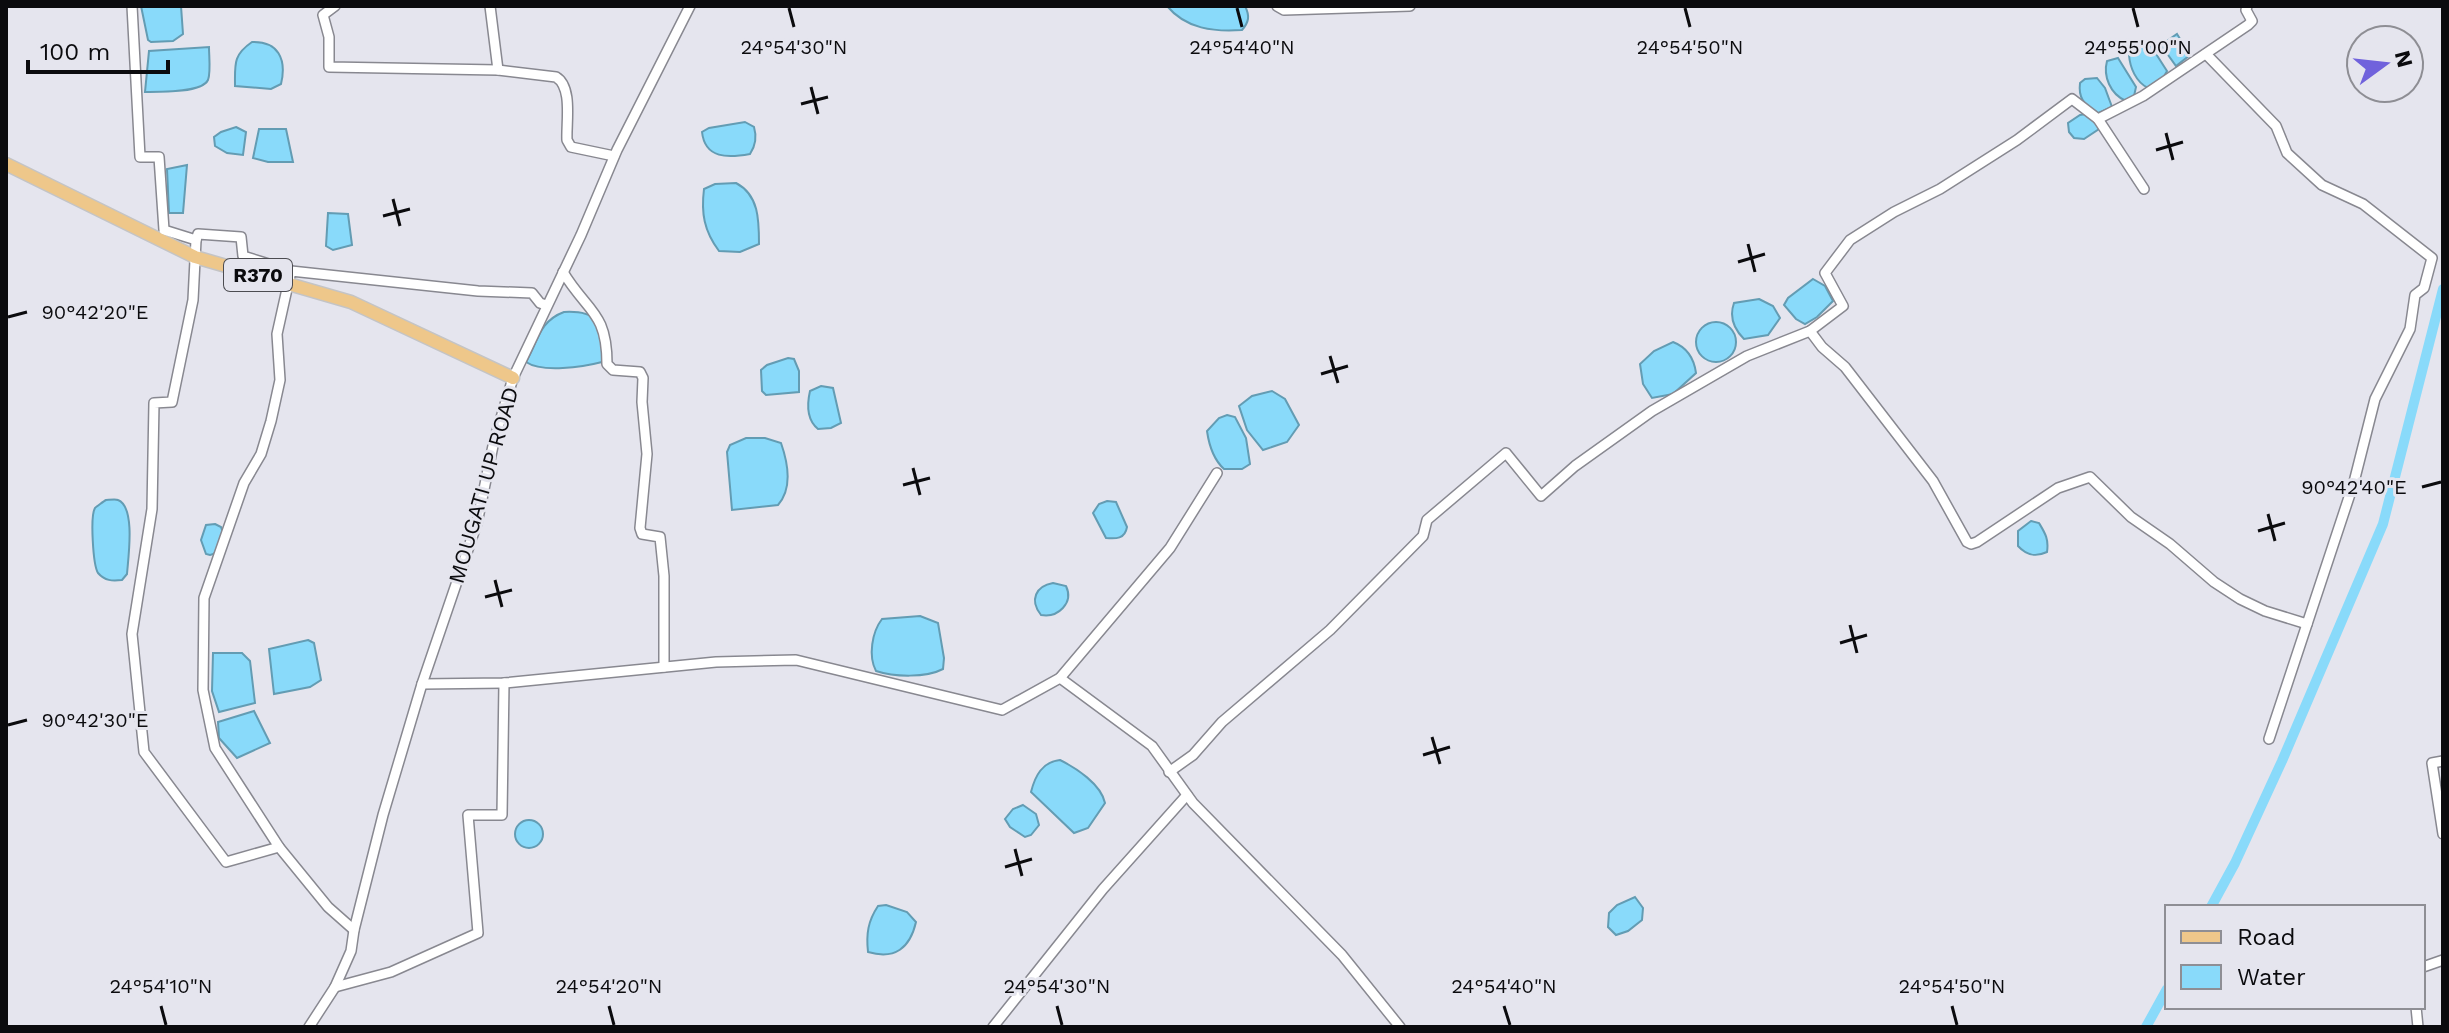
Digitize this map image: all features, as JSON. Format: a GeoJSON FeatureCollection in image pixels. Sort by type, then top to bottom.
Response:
{"type":"FeatureCollection","features":[{"type":"Feature","properties":{"kind":"main road","name":"R370"},"geometry":{"type":"LineString","coordinates":[[6,164],[195,257],[289,278],[351,302],[513,378]]}},
{"type":"Feature","properties":{"kind":"street"},"geometry":{"type":"LineString","coordinates":[[132,6],[140,157],[159,157],[164,230],[196,240]]}},
{"type":"Feature","properties":{"kind":"street"},"geometry":{"type":"LineString","coordinates":[[335,6],[323,15],[329,37],[329,67],[498,70],[556,77],[563,81],[566,89],[567,140],[571,147],[614,156]]}},
{"type":"Feature","properties":{"kind":"street"},"geometry":{"type":"LineString","coordinates":[[490,6],[498,70]]}},
{"type":"Feature","properties":{"kind":"street","name":"MOUGATI UP ROAD"},"geometry":{"type":"LineString","coordinates":[[309,1027],[335,987],[351,951],[383,815],[422,684],[477,523],[494,441],[513,378],[614,156],[690,6]]}},
{"type":"Feature","properties":{"kind":"street"},"geometry":{"type":"LineString","coordinates":[[1277,6],[1284,10],[1410,6]]}},
{"type":"Feature","properties":{"kind":"street"},"geometry":{"type":"LineString","coordinates":[[2098,119],[2124,107],[2252,21],[2247,6]]}},
{"type":"Feature","properties":{"kind":"street"},"geometry":{"type":"LineString","coordinates":[[2206,54],[2276,126],[2287,153],[2322,185],[2363,204],[2432,258],[2424,288],[2415,295],[2410,329],[2375,399],[2354,482],[2269,739]]}},
{"type":"Feature","properties":{"kind":"street"},"geometry":{"type":"LineString","coordinates":[[1169,772],[1193,755],[1222,722],[1330,630],[1423,536],[1427,520],[1506,453],[1541,496],[1575,466],[1652,411],[1747,356],[1810,331],[1843,306],[1825,273],[1850,240],[1894,212],[1953,181],[2017,140],[2072,99],[2098,119],[2144,189]]}},
{"type":"Feature","properties":{"kind":"street"},"geometry":{"type":"LineString","coordinates":[[279,847],[226,862],[144,752],[132,634],[152,509],[154,403],[172,402],[193,300],[198,234],[241,237],[243,256],[289,278],[532,293],[546,305]]}},
{"type":"Feature","properties":{"kind":"street"},"geometry":{"type":"LineString","coordinates":[[563,272],[574,291],[591,307],[602,324],[607,342],[607,364],[613,370],[640,372],[643,378],[647,454],[640,528],[642,534],[660,537],[664,576],[664,667]]}},
{"type":"Feature","properties":{"kind":"street"},"geometry":{"type":"LineString","coordinates":[[289,278],[277,334],[280,380],[271,421],[261,454],[244,483],[204,598],[203,690],[215,748],[279,847],[328,907],[354,930]]}},
{"type":"Feature","properties":{"kind":"street"},"geometry":{"type":"LineString","coordinates":[[1810,331],[1822,347],[1845,367],[1933,481],[1967,542],[1977,542],[2058,488],[2090,477],[2131,517],[2170,544],[2214,582],[2265,611],[2307,624]]}},
{"type":"Feature","properties":{"kind":"street"},"geometry":{"type":"LineString","coordinates":[[422,684],[504,683],[664,667],[796,660],[1002,710],[1060,678],[1170,548],[1217,473]]}},
{"type":"Feature","properties":{"kind":"street"},"geometry":{"type":"LineString","coordinates":[[1060,678],[1152,746],[1187,795],[1342,955],[1400,1027]]}},
{"type":"Feature","properties":{"kind":"street"},"geometry":{"type":"LineString","coordinates":[[335,987],[391,972],[478,933],[468,815],[502,815],[504,683]]}},
{"type":"Feature","properties":{"kind":"street"},"geometry":{"type":"LineString","coordinates":[[2443,761],[2432,763],[2443,834]]}},
{"type":"Feature","properties":{"kind":"street"},"geometry":{"type":"LineString","coordinates":[[993,1027],[1103,889],[1187,795]]}},
{"type":"Feature","properties":{"kind":"water"},"geometry":{"type":"Polygon","coordinates":[[[141,6],[181,6],[183,34],[173,41],[148,40],[141,6]]]}},
{"type":"Feature","properties":{"kind":"water"},"geometry":{"type":"Polygon","coordinates":[[[1167,6],[1245,6],[1248,19],[1242,30],[1211,29],[1183,20],[1167,6]]]}},
{"type":"Feature","properties":{"kind":"water"},"geometry":{"type":"Polygon","coordinates":[[[2177,34],[2190,55],[2176,66],[2161,45],[2177,34]]]}},
{"type":"Feature","properties":{"kind":"water"},"geometry":{"type":"Polygon","coordinates":[[[252,42],[261,42],[278,53],[283,67],[281,84],[271,89],[235,86],[236,61],[241,51],[252,42]]]}},
{"type":"Feature","properties":{"kind":"water"},"geometry":{"type":"Polygon","coordinates":[[[2149,43],[2167,71],[2162,80],[2148,88],[2134,74],[2129,55],[2135,48],[2149,43]]]}},
{"type":"Feature","properties":{"kind":"water"},"geometry":{"type":"Polygon","coordinates":[[[209,47],[209,73],[204,84],[180,91],[145,92],[149,51],[209,47]]]}},
{"type":"Feature","properties":{"kind":"water"},"geometry":{"type":"Polygon","coordinates":[[[2118,58],[2136,87],[2134,96],[2126,101],[2116,94],[2107,78],[2107,61],[2118,58]]]}},
{"type":"Feature","properties":{"kind":"water"},"geometry":{"type":"Polygon","coordinates":[[[2097,78],[2105,88],[2112,107],[2096,114],[2083,101],[2080,83],[2085,79],[2097,78]]]}},
{"type":"Feature","properties":{"kind":"water"},"geometry":{"type":"Polygon","coordinates":[[[2086,114],[2098,124],[2099,129],[2084,139],[2074,138],[2069,132],[2068,123],[2086,114]]]}},
{"type":"Feature","properties":{"kind":"water"},"geometry":{"type":"Polygon","coordinates":[[[745,122],[754,127],[755,144],[750,154],[719,155],[704,141],[702,132],[709,128],[745,122]]]}},
{"type":"Feature","properties":{"kind":"water"},"geometry":{"type":"Polygon","coordinates":[[[236,127],[246,132],[243,155],[227,153],[215,146],[214,137],[236,127]]]}},
{"type":"Feature","properties":{"kind":"water"},"geometry":{"type":"Polygon","coordinates":[[[259,129],[286,129],[293,162],[268,162],[253,158],[259,129]]]}},
{"type":"Feature","properties":{"kind":"water"},"geometry":{"type":"Polygon","coordinates":[[[187,165],[183,213],[169,213],[167,169],[187,165]]]}},
{"type":"Feature","properties":{"kind":"water"},"geometry":{"type":"Polygon","coordinates":[[[736,183],[753,201],[758,217],[759,244],[740,252],[719,251],[705,222],[704,189],[715,184],[736,183]]]}},
{"type":"Feature","properties":{"kind":"water"},"geometry":{"type":"Polygon","coordinates":[[[328,213],[348,214],[352,245],[333,250],[326,246],[328,213]]]}},
{"type":"Feature","properties":{"kind":"water"},"geometry":{"type":"Polygon","coordinates":[[[1813,279],[1825,286],[1833,301],[1805,324],[1784,305],[1788,298],[1813,279]]]}},
{"type":"Feature","properties":{"kind":"water"},"geometry":{"type":"Polygon","coordinates":[[[1759,299],[1773,306],[1780,318],[1768,335],[1744,339],[1733,322],[1734,303],[1759,299]]]}},
{"type":"Feature","properties":{"kind":"water"},"geometry":{"type":"Polygon","coordinates":[[[564,312],[586,314],[597,322],[603,346],[602,362],[552,368],[526,362],[544,327],[564,312]]]}},
{"type":"Feature","properties":{"kind":"water"},"geometry":{"type":"Polygon","coordinates":[[[1716,322],[1730,328],[1736,342],[1730,356],[1716,362],[1702,356],[1696,342],[1702,328],[1716,322]]]}},
{"type":"Feature","properties":{"kind":"water"},"geometry":{"type":"Polygon","coordinates":[[[1673,342],[1689,354],[1696,373],[1673,394],[1652,398],[1643,384],[1640,364],[1654,351],[1673,342]]]}},
{"type":"Feature","properties":{"kind":"water"},"geometry":{"type":"Polygon","coordinates":[[[788,358],[794,359],[799,371],[799,392],[766,395],[762,391],[761,370],[788,358]]]}},
{"type":"Feature","properties":{"kind":"water"},"geometry":{"type":"Polygon","coordinates":[[[821,386],[833,388],[841,423],[831,428],[818,429],[810,416],[810,391],[821,386]]]}},
{"type":"Feature","properties":{"kind":"water"},"geometry":{"type":"Polygon","coordinates":[[[1272,391],[1285,399],[1299,425],[1287,442],[1263,450],[1247,430],[1239,406],[1252,396],[1272,391]]]}},
{"type":"Feature","properties":{"kind":"water"},"geometry":{"type":"Polygon","coordinates":[[[1227,415],[1235,417],[1246,438],[1250,464],[1242,469],[1224,469],[1210,447],[1207,431],[1219,418],[1227,415]]]}},
{"type":"Feature","properties":{"kind":"water"},"geometry":{"type":"Polygon","coordinates":[[[746,438],[765,438],[781,443],[787,483],[778,505],[732,510],[727,452],[730,445],[746,438]]]}},
{"type":"Feature","properties":{"kind":"water"},"geometry":{"type":"Polygon","coordinates":[[[106,500],[118,500],[127,512],[129,557],[127,574],[122,580],[106,579],[96,568],[93,513],[106,500]]]}},
{"type":"Feature","properties":{"kind":"water"},"geometry":{"type":"Polygon","coordinates":[[[1116,502],[1127,527],[1120,537],[1106,538],[1093,513],[1099,504],[1116,502]]]}},
{"type":"Feature","properties":{"kind":"water"},"geometry":{"type":"Polygon","coordinates":[[[2031,521],[2039,523],[2047,540],[2047,552],[2039,555],[2025,552],[2018,546],[2018,531],[2031,521]]]}},
{"type":"Feature","properties":{"kind":"water"},"geometry":{"type":"Polygon","coordinates":[[[206,525],[221,527],[222,540],[217,551],[210,555],[206,554],[201,540],[206,525]]]}},
{"type":"Feature","properties":{"kind":"water"},"geometry":{"type":"Polygon","coordinates":[[[1053,583],[1066,586],[1068,598],[1058,612],[1041,615],[1035,604],[1036,594],[1042,587],[1053,583]]]}},
{"type":"Feature","properties":{"kind":"water"},"geometry":{"type":"Polygon","coordinates":[[[920,616],[938,623],[943,669],[910,676],[876,671],[872,644],[882,619],[920,616]]]}},
{"type":"Feature","properties":{"kind":"water"},"geometry":{"type":"Polygon","coordinates":[[[308,640],[314,643],[321,680],[310,687],[274,694],[269,649],[308,640]]]}},
{"type":"Feature","properties":{"kind":"water"},"geometry":{"type":"Polygon","coordinates":[[[213,653],[242,653],[250,661],[255,703],[219,712],[212,691],[213,653]]]}},
{"type":"Feature","properties":{"kind":"water"},"geometry":{"type":"Polygon","coordinates":[[[254,711],[270,743],[237,758],[219,738],[218,722],[254,711]]]}},
{"type":"Feature","properties":{"kind":"water"},"geometry":{"type":"Polygon","coordinates":[[[1060,760],[1093,783],[1105,803],[1088,828],[1074,833],[1031,792],[1040,771],[1060,760]]]}},
{"type":"Feature","properties":{"kind":"water"},"geometry":{"type":"Polygon","coordinates":[[[1023,805],[1036,814],[1039,825],[1025,837],[1010,827],[1005,819],[1013,809],[1023,805]]]}},
{"type":"Feature","properties":{"kind":"water"},"geometry":{"type":"Polygon","coordinates":[[[529,820],[539,824],[543,834],[539,844],[529,848],[519,844],[515,834],[519,824],[529,820]]]}},
{"type":"Feature","properties":{"kind":"water"},"geometry":{"type":"Polygon","coordinates":[[[1635,897],[1643,908],[1642,920],[1628,931],[1616,935],[1608,927],[1609,913],[1617,905],[1635,897]]]}},
{"type":"Feature","properties":{"kind":"water"},"geometry":{"type":"Polygon","coordinates":[[[886,905],[907,912],[916,922],[910,939],[893,953],[868,952],[872,917],[878,906],[886,905]]]}},
{"type":"Feature","properties":{"kind":"waterway"},"geometry":{"type":"LineString","coordinates":[[2212,905],[2282,761],[2383,524],[2443,289]]}},
{"type":"Feature","properties":{"kind":"waterway"},"geometry":{"type":"LineString","coordinates":[[2146,1027],[2165,993]]}}]}
